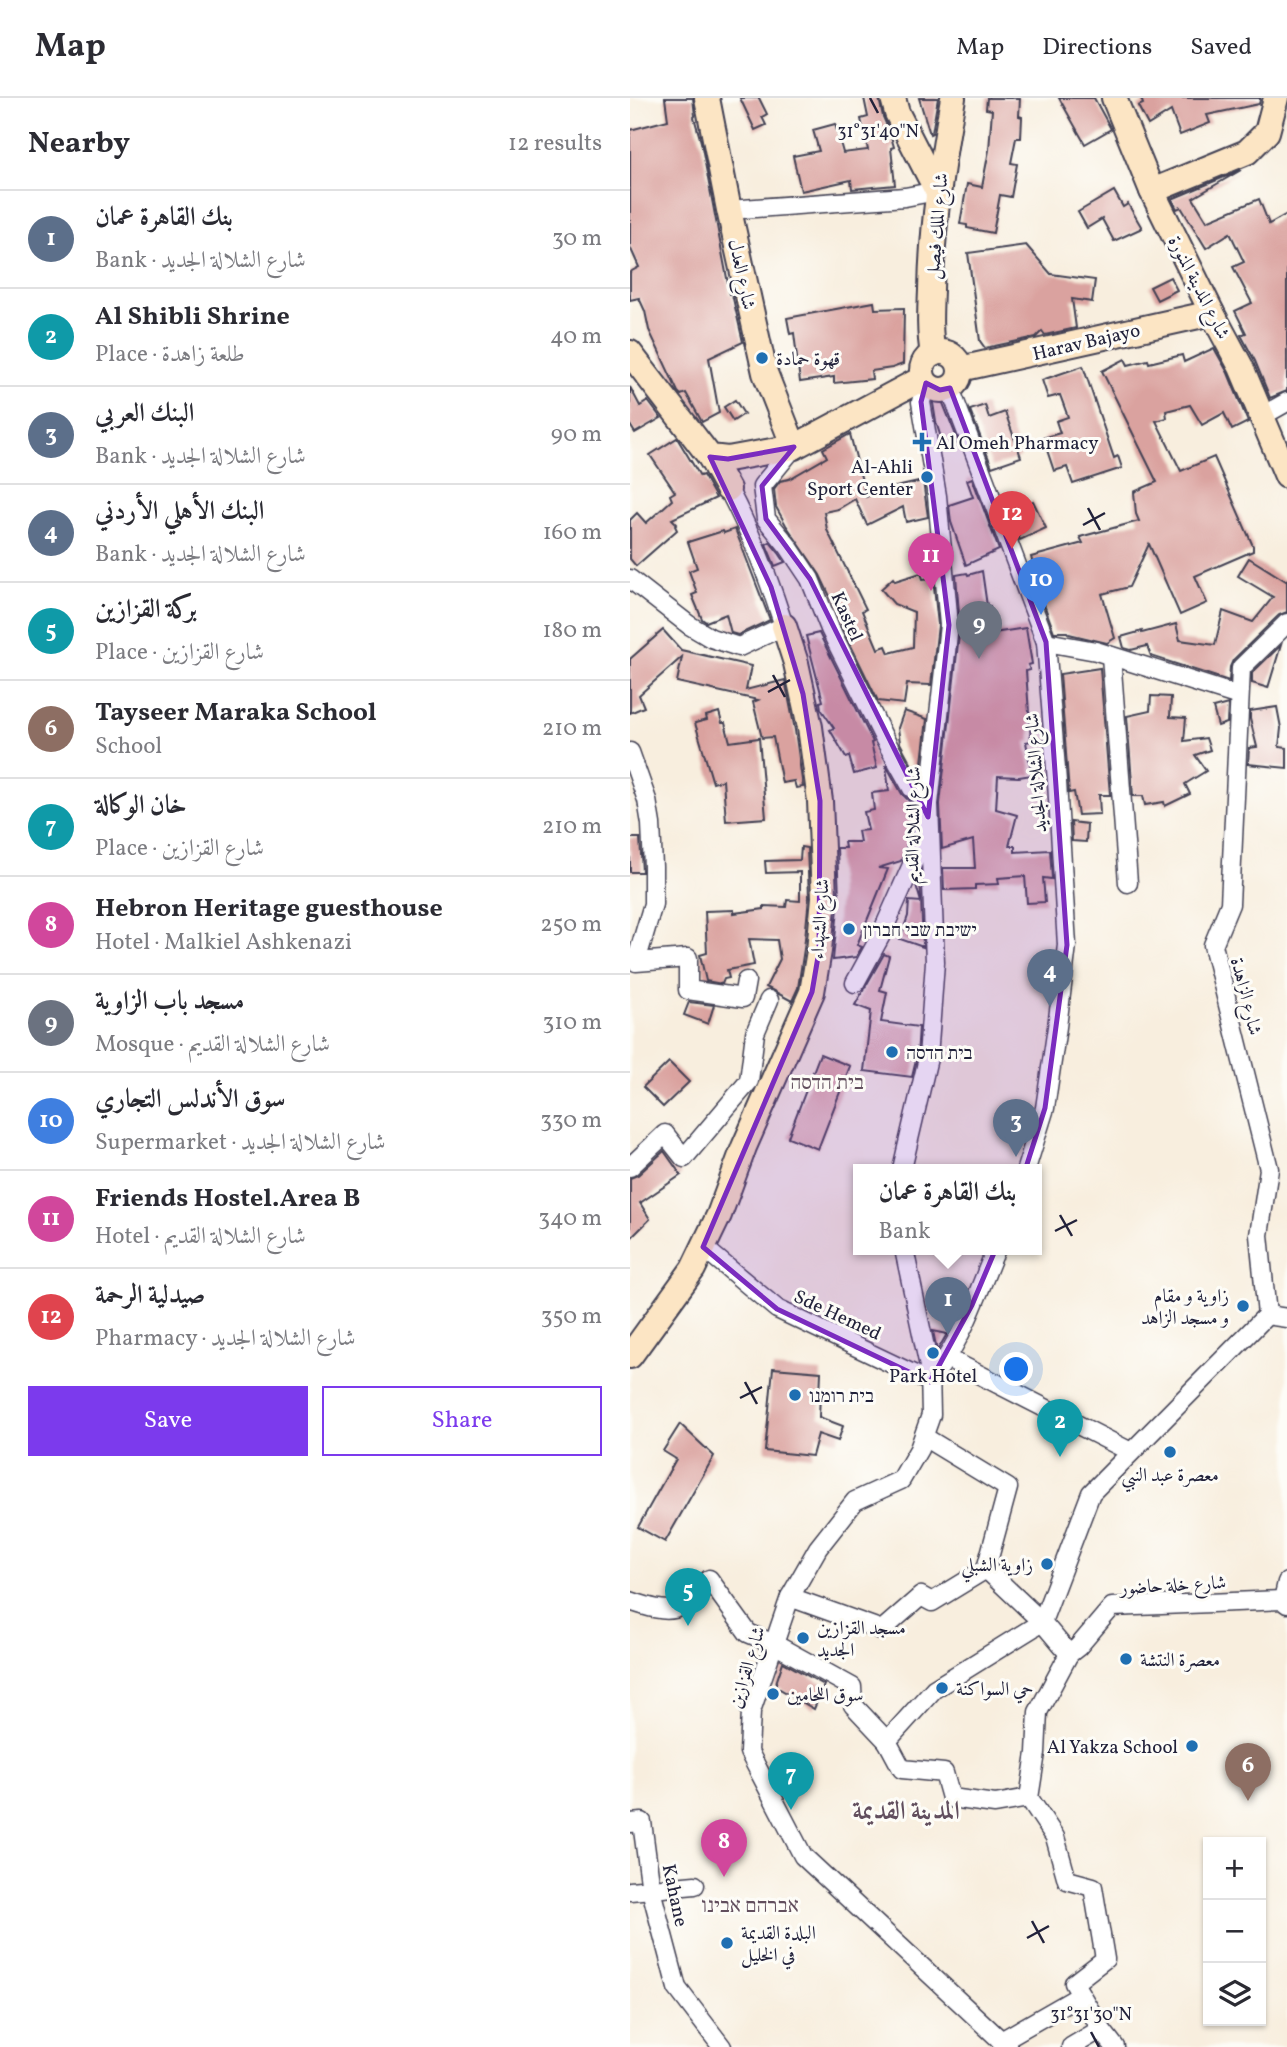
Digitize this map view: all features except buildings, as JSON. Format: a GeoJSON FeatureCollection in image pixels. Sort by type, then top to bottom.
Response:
{"type":"FeatureCollection","features":[{"type":"Feature","properties":{"kind":"street","name":"شارع العدل"},"geometry":{"type":"LineString","coordinates":[[707,98],[765,373],[794,447]]}},
{"type":"Feature","properties":{"kind":"street"},"geometry":{"type":"LineString","coordinates":[[729,210],[905,197],[937,191],[897,113],[893,98]]}},
{"type":"Feature","properties":{"kind":"street","name":"شارع الملك فيصل"},"geometry":{"type":"LineString","coordinates":[[933,354],[930,337],[932,247],[937,191],[953,98]]}},
{"type":"Feature","properties":{"kind":"street","name":"شارع المدينة المنورة"},"geometry":{"type":"LineString","coordinates":[[1114,98],[1152,191],[1241,366],[1287,475]]}},
{"type":"Feature","properties":{"kind":"street"},"geometry":{"type":"LineString","coordinates":[[1152,191],[1247,152],[1267,132],[1276,98]]}},
{"type":"Feature","properties":{"kind":"street","name":"Harav Bajayo"},"geometry":{"type":"LineString","coordinates":[[955,379],[1212,313]]}},
{"type":"Feature","properties":{"kind":"street","name":"شارع الشهداء"},"geometry":{"type":"LineString","coordinates":[[630,354],[710,457],[728,488],[771,587],[796,663],[807,716],[820,802],[824,897],[812,992],[744,1147],[719,1215],[693,1269],[630,1356]]}},
{"type":"Feature","properties":{"kind":"street"},"geometry":{"type":"LineString","coordinates":[[933,354],[950,355],[955,359],[955,379],[940,390],[930,387],[925,380],[925,362],[933,354]]}},
{"type":"Feature","properties":{"kind":"street","name":"شارع الشلالة الجديد"},"geometry":{"type":"LineString","coordinates":[[955,379],[1046,642],[1058,782],[1066,945],[1045,1108],[1028,1164]]}},
{"type":"Feature","properties":{"kind":"street"},"geometry":{"type":"LineString","coordinates":[[710,457],[728,459],[794,447],[925,380]]}},
{"type":"Feature","properties":{"kind":"street","name":"شارع الشلالة القديم"},"geometry":{"type":"LineString","coordinates":[[903,1164],[928,1058],[935,962],[929,804],[949,625],[937,496],[921,402],[925,380]]}},
{"type":"Feature","properties":{"kind":"street"},"geometry":{"type":"LineString","coordinates":[[1262,416],[1287,402]]}},
{"type":"Feature","properties":{"kind":"street","name":"Kastel"},"geometry":{"type":"LineString","coordinates":[[794,447],[762,486],[766,519],[810,579],[830,629],[884,738],[912,788],[929,804]]}},
{"type":"Feature","properties":{"kind":"street"},"geometry":{"type":"LineString","coordinates":[[630,579],[689,625],[711,638],[739,647],[784,626]]}},
{"type":"Feature","properties":{"kind":"street","name":"شارع الزاهدة"},"geometry":{"type":"LineString","coordinates":[[1267,1315],[1259,1235],[1269,1169],[1213,945],[1230,904],[1241,668],[1287,623]]}},
{"type":"Feature","properties":{"kind":"street"},"geometry":{"type":"LineString","coordinates":[[1046,642],[1111,656],[1239,696]]}},
{"type":"Feature","properties":{"kind":"street"},"geometry":{"type":"LineString","coordinates":[[1111,656],[1128,883]]}},
{"type":"Feature","properties":{"kind":"street"},"geometry":{"type":"LineString","coordinates":[[630,752],[647,800],[653,867],[653,904],[636,962],[688,958],[688,990],[743,998],[746,981]]}},
{"type":"Feature","properties":{"kind":"street"},"geometry":{"type":"LineString","coordinates":[[855,983],[880,937],[916,856],[929,804]]}},
{"type":"Feature","properties":{"kind":"street"},"geometry":{"type":"LineString","coordinates":[[630,1167],[665,1134],[684,1158],[741,1091],[749,1081],[755,1033],[769,1000]]}},
{"type":"Feature","properties":{"kind":"street","name":"Sde Hemed"},"geometry":{"type":"LineString","coordinates":[[703,1247],[777,1309],[930,1382]]}},
{"type":"Feature","properties":{"kind":"street"},"geometry":{"type":"LineString","coordinates":[[905,1255],[922,1328],[930,1382]]}},
{"type":"Feature","properties":{"kind":"street"},"geometry":{"type":"LineString","coordinates":[[930,1382],[947,1358],[993,1255]]}},
{"type":"Feature","properties":{"kind":"street"},"geometry":{"type":"LineString","coordinates":[[887,1741],[934,1689],[1042,1622],[1091,1493],[1267,1315],[1287,1318]]}},
{"type":"Feature","properties":{"kind":"street"},"geometry":{"type":"LineString","coordinates":[[947,1358],[1131,1452]]}},
{"type":"Feature","properties":{"kind":"street","name":"شارع القزازين"},"geometry":{"type":"LineString","coordinates":[[930,1382],[931,1415],[919,1449],[901,1480],[855,1501],[818,1548],[790,1597],[751,1711],[749,1752],[803,1856],[1005,2044]]}},
{"type":"Feature","properties":{"kind":"street"},"geometry":{"type":"LineString","coordinates":[[790,1597],[882,1630],[921,1596],[932,1602],[986,1569],[1008,1488],[923,1437]]}},
{"type":"Feature","properties":{"kind":"street"},"geometry":{"type":"LineString","coordinates":[[986,1569],[1073,1650]]}},
{"type":"Feature","properties":{"kind":"street"},"geometry":{"type":"LineString","coordinates":[[630,1601],[668,1611],[684,1606],[697,1595],[709,1578],[748,1633],[774,1644],[852,1687],[853,1705],[887,1741],[902,1769],[944,1773],[951,1798],[995,1804],[1029,1798],[1055,1837],[1067,1881],[1093,1886],[1105,1959],[1074,1983],[1115,2047]]}},
{"type":"Feature","properties":{"kind":"street","name":"شارع خلة حاضور"},"geometry":{"type":"LineString","coordinates":[[1029,1798],[1036,1753],[1038,1712],[1073,1650],[1112,1607],[1285,1596]]}},
{"type":"Feature","properties":{"kind":"street","name":"Kahane"},"geometry":{"type":"LineString","coordinates":[[630,1823],[642,1822],[651,1890],[677,1988],[722,2047]]}},
{"type":"Feature","properties":{"kind":"street"},"geometry":{"type":"LineString","coordinates":[[630,1891],[695,1885]]}},
{"type":"Feature","properties":{"kind":"street"},"geometry":{"type":"LineString","coordinates":[[1005,2044],[1081,1995]]}},
{"type":"Feature","properties":{"kind":"street"},"geometry":{"type":"LineString","coordinates":[[1071,2047],[1101,2029]]}},
{"type":"Feature","properties":{"kind":"highlighted area"},"geometry":{"type":"Polygon","coordinates":[[[926,383],[940,390],[950,388],[1046,642],[1067,945],[1045,1108],[1013,1208],[972,1305],[930,1382],[777,1309],[703,1247],[812,992],[819,951],[820,801],[803,694],[771,587],[710,457],[728,459],[794,447],[762,486],[766,519],[810,579],[928,817],[949,625],[921,402],[926,383]]]}},
{"type":"Feature","properties":{"kind":"place","name":"قهوة حمادة"},"geometry":{"type":"Point","coordinates":[762,358]}},
{"type":"Feature","properties":{"kind":"place","name":"Al Omeh Pharmacy"},"geometry":{"type":"Point","coordinates":[922,442]}},
{"type":"Feature","properties":{"kind":"place","name":"Al-Ahli Sport Center"},"geometry":{"type":"Point","coordinates":[927,477]}},
{"type":"Feature","properties":{"kind":"place","name":"صيدلية الرحمة"},"geometry":{"type":"Point","coordinates":[1012,549]}},
{"type":"Feature","properties":{"kind":"place","name":"Friends Hostel.Area B"},"geometry":{"type":"Point","coordinates":[931,591]}},
{"type":"Feature","properties":{"kind":"place","name":"سوق الأندلس التجاري"},"geometry":{"type":"Point","coordinates":[1041,615]}},
{"type":"Feature","properties":{"kind":"place","name":"مسجد باب الزاوية"},"geometry":{"type":"Point","coordinates":[979,659]}},
{"type":"Feature","properties":{"kind":"place","name":"ישיבת שבי חברון"},"geometry":{"type":"Point","coordinates":[849,929]}},
{"type":"Feature","properties":{"kind":"place","name":"البنك الأهلي الأردني"},"geometry":{"type":"Point","coordinates":[1050,1007]}},
{"type":"Feature","properties":{"kind":"place","name":"בית הדסה"},"geometry":{"type":"Point","coordinates":[892,1052]}},
{"type":"Feature","properties":{"kind":"place","name":"البنك العربي"},"geometry":{"type":"Point","coordinates":[1016,1157]}},
{"type":"Feature","properties":{"kind":"place","name":"زاوية و مقام و مسجد الزاهد"},"geometry":{"type":"Point","coordinates":[1243,1306]}},
{"type":"Feature","properties":{"kind":"place","name":"بنك القاهرة عمان"},"geometry":{"type":"Point","coordinates":[948,1335]}},
{"type":"Feature","properties":{"kind":"place","name":"Park Hotel"},"geometry":{"type":"Point","coordinates":[933,1353]}},
{"type":"Feature","properties":{"kind":"place","name":"בית רומנו"},"geometry":{"type":"Point","coordinates":[795,1395]}},
{"type":"Feature","properties":{"kind":"place","name":"معصرة عبد النبي"},"geometry":{"type":"Point","coordinates":[1170,1452]}},
{"type":"Feature","properties":{"kind":"place","name":"Al Shibli Shrine"},"geometry":{"type":"Point","coordinates":[1060,1457]}},
{"type":"Feature","properties":{"kind":"place","name":"زاوية الشبلي"},"geometry":{"type":"Point","coordinates":[1047,1564]}},
{"type":"Feature","properties":{"kind":"place","name":"بركة القزازين"},"geometry":{"type":"Point","coordinates":[688,1626]}},
{"type":"Feature","properties":{"kind":"place","name":"مسجد القزازين الجديد"},"geometry":{"type":"Point","coordinates":[803,1638]}},
{"type":"Feature","properties":{"kind":"place","name":"معصرة النتشة"},"geometry":{"type":"Point","coordinates":[1126,1659]}},
{"type":"Feature","properties":{"kind":"place","name":"حي السواكنة"},"geometry":{"type":"Point","coordinates":[942,1688]}},
{"type":"Feature","properties":{"kind":"place","name":"سوق اللحامين"},"geometry":{"type":"Point","coordinates":[773,1694]}},
{"type":"Feature","properties":{"kind":"place","name":"Al Yakza School"},"geometry":{"type":"Point","coordinates":[1192,1746]}},
{"type":"Feature","properties":{"kind":"place","name":"Tayseer Maraka School"},"geometry":{"type":"Point","coordinates":[1248,1801]}},
{"type":"Feature","properties":{"kind":"place","name":"خان الوكالة"},"geometry":{"type":"Point","coordinates":[791,1810]}},
{"type":"Feature","properties":{"kind":"place","name":"Hebron Heritage guesthouse"},"geometry":{"type":"Point","coordinates":[724,1877]}},
{"type":"Feature","properties":{"kind":"place","name":"البلدة القديمة في الخليل"},"geometry":{"type":"Point","coordinates":[727,1943]}},
{"type":"Feature","properties":{"kind":"district","name":"בית הדסה"},"geometry":{"type":"Point","coordinates":[827,1082]}},
{"type":"Feature","properties":{"kind":"district","name":"المدينة القديمة"},"geometry":{"type":"Point","coordinates":[906,1810]}},
{"type":"Feature","properties":{"kind":"district","name":"אברהם אבינו"},"geometry":{"type":"Point","coordinates":[750,1905]}}]}
